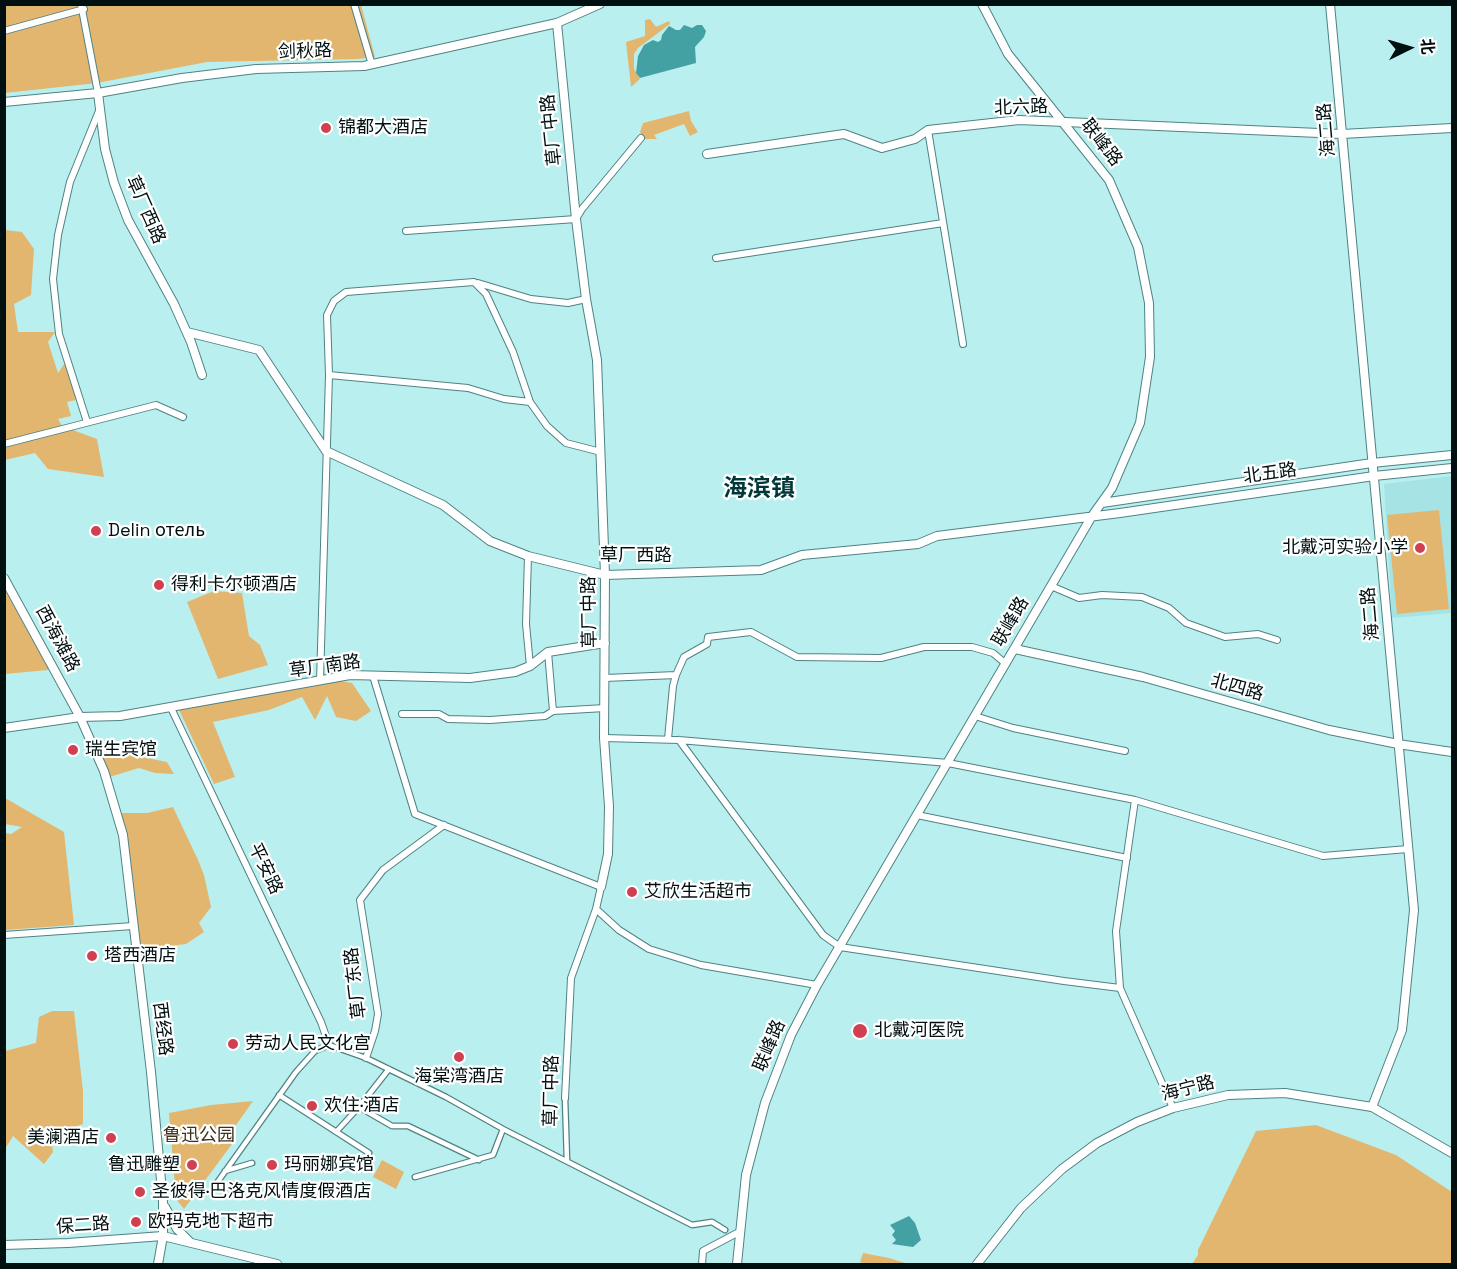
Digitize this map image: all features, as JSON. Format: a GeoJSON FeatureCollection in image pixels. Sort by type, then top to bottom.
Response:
{"type":"FeatureCollection","features":[{"type":"Feature","properties":{"kind":"main road","name":"剑秋路"},"geometry":{"type":"LineString","coordinates":[[4,102],[98,93],[182,78],[256,69],[372,65],[557,23],[600,4]]}},
{"type":"Feature","properties":{"kind":"main road","name":"联峰路"},"geometry":{"type":"LineString","coordinates":[[737,1264],[746,1174],[765,1103],[791,1035],[1092,516],[1112,488],[1140,423],[1150,357],[1149,303],[1138,247],[1109,180],[1008,54],[982,4]]}},
{"type":"Feature","properties":{"kind":"main road","name":"草厂西路"},"geometry":{"type":"LineString","coordinates":[[98,93],[105,149],[124,211],[174,304],[187,332],[202,375]]}},
{"type":"Feature","properties":{"kind":"main road"},"geometry":{"type":"LineString","coordinates":[[187,332],[259,350],[326,451]]}},
{"type":"Feature","properties":{"kind":"main road","name":"草厂西路"},"geometry":{"type":"LineString","coordinates":[[326,451],[443,505],[490,541],[528,555],[604,575],[761,570],[802,555],[918,544],[937,536],[1092,516]]}},
{"type":"Feature","properties":{"kind":"main road","name":"北五路"},"geometry":{"type":"LineString","coordinates":[[1102,503],[1372,463],[1452,456]]}},
{"type":"Feature","properties":{"kind":"main road","name":"北五路"},"geometry":{"type":"LineString","coordinates":[[1092,516],[1374,476],[1452,468]]}},
{"type":"Feature","properties":{"kind":"main road","name":"西海滩路"},"geometry":{"type":"LineString","coordinates":[[4,578],[80,717]]}},
{"type":"Feature","properties":{"kind":"main road"},"geometry":{"type":"LineString","coordinates":[[4,728],[80,717]]}},
{"type":"Feature","properties":{"kind":"main road","name":"西经路"},"geometry":{"type":"LineString","coordinates":[[80,717],[104,771],[123,835],[151,1072],[163,1202],[163,1236],[158,1264]]}},
{"type":"Feature","properties":{"kind":"main road","name":"海宁路"},"geometry":{"type":"LineString","coordinates":[[977,1264],[1021,1208],[1062,1169],[1097,1143],[1137,1122],[1173,1108],[1228,1095],[1285,1093],[1372,1107],[1452,1153]]}},
{"type":"Feature","properties":{"kind":"main road"},"geometry":{"type":"LineString","coordinates":[[163,1202],[173,1222],[190,1243]]}},
{"type":"Feature","properties":{"kind":"main road"},"geometry":{"type":"LineString","coordinates":[[163,1236],[277,1264]]}},
{"type":"Feature","properties":{"kind":"street"},"geometry":{"type":"LineString","coordinates":[[354,4],[372,65]]}},
{"type":"Feature","properties":{"kind":"street","name":"海二路"},"geometry":{"type":"LineString","coordinates":[[1330,4],[1414,910],[1402,1030],[1372,1107]]}},
{"type":"Feature","properties":{"kind":"street"},"geometry":{"type":"LineString","coordinates":[[4,31],[82,7],[98,93]]}},
{"type":"Feature","properties":{"kind":"street","name":"草厂中路"},"geometry":{"type":"LineString","coordinates":[[557,23],[576,219],[597,360],[604,575],[604,738],[609,806],[608,854],[601,887],[596,909],[571,978],[565,1098],[567,1161]]}},
{"type":"Feature","properties":{"kind":"street"},"geometry":{"type":"LineString","coordinates":[[87,422],[59,334],[53,279],[58,235],[70,182],[100,108]]}},
{"type":"Feature","properties":{"kind":"street","name":"北六路"},"geometry":{"type":"LineString","coordinates":[[707,154],[844,134],[882,148],[915,139],[928,130],[1019,120],[1342,134],[1452,128]]}},
{"type":"Feature","properties":{"kind":"street"},"geometry":{"type":"LineString","coordinates":[[928,130],[963,344]]}},
{"type":"Feature","properties":{"kind":"street"},"geometry":{"type":"LineString","coordinates":[[406,231],[576,219],[641,138]]}},
{"type":"Feature","properties":{"kind":"street"},"geometry":{"type":"LineString","coordinates":[[716,258],[943,223]]}},
{"type":"Feature","properties":{"kind":"street"},"geometry":{"type":"LineString","coordinates":[[474,282],[486,294],[513,352],[530,402],[547,426],[566,443],[601,452]]}},
{"type":"Feature","properties":{"kind":"street"},"geometry":{"type":"LineString","coordinates":[[320,681],[329,375],[327,315],[334,302],[346,292],[474,282],[531,299],[568,303],[586,298]]}},
{"type":"Feature","properties":{"kind":"street"},"geometry":{"type":"LineString","coordinates":[[329,375],[468,388],[504,399],[530,402]]}},
{"type":"Feature","properties":{"kind":"street"},"geometry":{"type":"LineString","coordinates":[[4,444],[156,405],[183,417]]}},
{"type":"Feature","properties":{"kind":"street"},"geometry":{"type":"LineString","coordinates":[[528,555],[526,624],[530,666]]}},
{"type":"Feature","properties":{"kind":"street"},"geometry":{"type":"LineString","coordinates":[[1051,586],[1079,598],[1142,597],[1169,608],[1186,623],[1225,637],[1258,634],[1277,640]]}},
{"type":"Feature","properties":{"kind":"street"},"geometry":{"type":"LineString","coordinates":[[668,739],[676,675],[684,657],[707,644],[708,637],[751,632],[797,657],[881,658],[924,647],[972,647],[993,654],[1006,664]]}},
{"type":"Feature","properties":{"kind":"street","name":"草厂南路"},"geometry":{"type":"LineString","coordinates":[[80,717],[120,716],[350,675],[470,678],[515,672],[530,666],[548,652],[605,643]]}},
{"type":"Feature","properties":{"kind":"street","name":"北四路"},"geometry":{"type":"LineString","coordinates":[[1015,649],[1143,677],[1329,730],[1452,752]]}},
{"type":"Feature","properties":{"kind":"street"},"geometry":{"type":"LineString","coordinates":[[548,652],[553,711]]}},
{"type":"Feature","properties":{"kind":"street"},"geometry":{"type":"LineString","coordinates":[[605,678],[676,675]]}},
{"type":"Feature","properties":{"kind":"street"},"geometry":{"type":"LineString","coordinates":[[373,676],[415,814],[601,887]]}},
{"type":"Feature","properties":{"kind":"street","name":"平安路"},"geometry":{"type":"LineString","coordinates":[[171,708],[321,1022],[329,1046]]}},
{"type":"Feature","properties":{"kind":"street"},"geometry":{"type":"LineString","coordinates":[[402,714],[440,714],[448,719],[490,720],[545,716],[553,711],[605,708]]}},
{"type":"Feature","properties":{"kind":"street"},"geometry":{"type":"LineString","coordinates":[[975,716],[1013,728],[1125,751]]}},
{"type":"Feature","properties":{"kind":"street"},"geometry":{"type":"LineString","coordinates":[[604,738],[668,739],[948,763],[1135,800],[1323,856],[1408,849]]}},
{"type":"Feature","properties":{"kind":"street"},"geometry":{"type":"LineString","coordinates":[[679,740],[823,935],[840,947],[1120,988]]}},
{"type":"Feature","properties":{"kind":"street"},"geometry":{"type":"LineString","coordinates":[[1135,800],[1116,931],[1120,988],[1173,1108]]}},
{"type":"Feature","properties":{"kind":"street"},"geometry":{"type":"LineString","coordinates":[[917,815],[1127,858]]}},
{"type":"Feature","properties":{"kind":"street","name":"草厂东路"},"geometry":{"type":"LineString","coordinates":[[366,1059],[378,1014],[360,900],[383,870],[444,825]]}},
{"type":"Feature","properties":{"kind":"street"},"geometry":{"type":"LineString","coordinates":[[596,909],[619,930],[649,950],[700,965],[818,985]]}},
{"type":"Feature","properties":{"kind":"street"},"geometry":{"type":"LineString","coordinates":[[4,935],[133,926]]}},
{"type":"Feature","properties":{"kind":"street"},"geometry":{"type":"LineString","coordinates":[[214,1187],[279,1095],[315,1051],[329,1046],[389,1069],[446,1097],[692,1225],[712,1222],[725,1230]]}},
{"type":"Feature","properties":{"kind":"street"},"geometry":{"type":"LineString","coordinates":[[336,1132],[389,1069]]}},
{"type":"Feature","properties":{"kind":"street"},"geometry":{"type":"LineString","coordinates":[[279,1095],[369,1154]]}},
{"type":"Feature","properties":{"kind":"street"},"geometry":{"type":"LineString","coordinates":[[359,1107],[392,1126],[408,1126],[479,1160]]}},
{"type":"Feature","properties":{"kind":"street"},"geometry":{"type":"LineString","coordinates":[[415,1177],[493,1155],[504,1129]]}},
{"type":"Feature","properties":{"kind":"street"},"geometry":{"type":"LineString","coordinates":[[225,1171],[252,1163]]}},
{"type":"Feature","properties":{"kind":"street"},"geometry":{"type":"LineString","coordinates":[[702,1264],[703,1251],[739,1232]]}},
{"type":"Feature","properties":{"kind":"street","name":"保二路"},"geometry":{"type":"LineString","coordinates":[[4,1245],[163,1236]]}},
{"type":"Feature","properties":{"kind":"shaded area"},"geometry":{"type":"Polygon","coordinates":[[[684,25],[692,28],[702,25],[706,31],[695,47],[696,63],[640,78],[636,73],[638,56],[644,45],[653,40],[658,42],[661,40],[669,26],[680,30],[684,25]]]}},
{"type":"Feature","properties":{"kind":"shaded area","name":"北戴河实验小学"},"geometry":{"type":"Polygon","coordinates":[[[1452,476],[1452,613],[1392,618],[1384,484],[1452,476]]]}},
{"type":"Feature","properties":{"kind":"shaded area"},"geometry":{"type":"Polygon","coordinates":[[[909,1216],[915,1223],[921,1240],[913,1247],[892,1244],[896,1240],[892,1235],[895,1231],[890,1225],[909,1216]]]}},
{"type":"Feature","properties":{"kind":"green space"},"geometry":{"type":"Polygon","coordinates":[[[5,5],[361,5],[375,57],[207,62],[97,83],[5,93],[5,5]]]}},
{"type":"Feature","properties":{"kind":"green space"},"geometry":{"type":"Polygon","coordinates":[[[650,19],[656,27],[669,21],[670,24],[638,48],[634,54],[634,69],[640,79],[631,87],[626,42],[645,36],[645,20],[650,19]]]}},
{"type":"Feature","properties":{"kind":"green space"},"geometry":{"type":"Polygon","coordinates":[[[689,111],[691,121],[698,132],[690,136],[684,124],[654,135],[657,139],[645,139],[640,132],[643,123],[689,111]]]}},
{"type":"Feature","properties":{"kind":"green space"},"geometry":{"type":"Polygon","coordinates":[[[5,230],[22,232],[34,249],[31,295],[14,304],[18,332],[55,332],[48,342],[58,373],[69,357],[76,400],[67,402],[71,416],[58,419],[62,426],[97,439],[104,477],[48,469],[35,453],[5,460],[5,230]]]}},
{"type":"Feature","properties":{"kind":"green space"},"geometry":{"type":"Polygon","coordinates":[[[1439,510],[1449,609],[1397,614],[1387,515],[1439,510]]]}},
{"type":"Feature","properties":{"kind":"green space"},"geometry":{"type":"Polygon","coordinates":[[[4,583],[50,668],[48,670],[5,674],[4,583]]]}},
{"type":"Feature","properties":{"kind":"green space"},"geometry":{"type":"Polygon","coordinates":[[[214,591],[242,593],[249,636],[260,645],[268,665],[218,679],[187,602],[214,591]]]}},
{"type":"Feature","properties":{"kind":"green space"},"geometry":{"type":"Polygon","coordinates":[[[341,681],[352,683],[371,711],[356,721],[336,717],[327,696],[315,720],[302,697],[269,710],[213,722],[235,777],[214,784],[179,710],[341,681]]]}},
{"type":"Feature","properties":{"kind":"green space"},"geometry":{"type":"Polygon","coordinates":[[[122,753],[167,762],[174,774],[155,773],[139,768],[106,778],[99,759],[122,753]]]}},
{"type":"Feature","properties":{"kind":"green space"},"geometry":{"type":"Polygon","coordinates":[[[5,798],[64,832],[74,925],[5,930],[5,833],[11,834],[22,827],[5,824],[5,798]]]}},
{"type":"Feature","properties":{"kind":"green space"},"geometry":{"type":"Polygon","coordinates":[[[173,807],[204,875],[211,907],[199,923],[204,932],[186,944],[161,947],[137,944],[122,813],[147,813],[173,807]]]}},
{"type":"Feature","properties":{"kind":"green space"},"geometry":{"type":"Polygon","coordinates":[[[52,1011],[74,1011],[83,1091],[83,1124],[51,1135],[53,1152],[44,1164],[13,1136],[5,1149],[5,1051],[36,1043],[39,1017],[52,1011]]]}},
{"type":"Feature","properties":{"kind":"green space","name":"鲁迅公园"},"geometry":{"type":"Polygon","coordinates":[[[253,1101],[227,1138],[232,1144],[184,1209],[176,1199],[169,1113],[211,1105],[253,1101]]]}},
{"type":"Feature","properties":{"kind":"green space"},"geometry":{"type":"Polygon","coordinates":[[[1316,1125],[1396,1155],[1452,1192],[1452,1264],[1192,1264],[1256,1131],[1316,1125]]]}},
{"type":"Feature","properties":{"kind":"green space"},"geometry":{"type":"Polygon","coordinates":[[[382,1160],[404,1172],[396,1189],[373,1177],[382,1160]]]}},
{"type":"Feature","properties":{"kind":"green space"},"geometry":{"type":"Polygon","coordinates":[[[863,1253],[908,1264],[866,1264],[860,1262],[863,1253]]]}},
{"type":"Feature","properties":{"kind":"place","name":"锦都大酒店"},"geometry":{"type":"Point","coordinates":[326,128]}},
{"type":"Feature","properties":{"kind":"place","name":"Delin отель"},"geometry":{"type":"Point","coordinates":[96,531]}},
{"type":"Feature","properties":{"kind":"place","name":"北戴河实验小学"},"geometry":{"type":"Point","coordinates":[1420,548]}},
{"type":"Feature","properties":{"kind":"place","name":"得利卡尔顿酒店"},"geometry":{"type":"Point","coordinates":[159,585]}},
{"type":"Feature","properties":{"kind":"place","name":"瑞生宾馆"},"geometry":{"type":"Point","coordinates":[73,750]}},
{"type":"Feature","properties":{"kind":"place","name":"艾欣生活超市"},"geometry":{"type":"Point","coordinates":[632,892]}},
{"type":"Feature","properties":{"kind":"place","name":"塔西酒店"},"geometry":{"type":"Point","coordinates":[92,956]}},
{"type":"Feature","properties":{"kind":"place","name":"北戴河医院"},"geometry":{"type":"Point","coordinates":[860,1031]}},
{"type":"Feature","properties":{"kind":"place","name":"劳动人民文化宫"},"geometry":{"type":"Point","coordinates":[233,1044]}},
{"type":"Feature","properties":{"kind":"place","name":"海棠湾酒店"},"geometry":{"type":"Point","coordinates":[459,1057]}},
{"type":"Feature","properties":{"kind":"place","name":"欢住·酒店"},"geometry":{"type":"Point","coordinates":[312,1106]}},
{"type":"Feature","properties":{"kind":"place","name":"美澜酒店"},"geometry":{"type":"Point","coordinates":[111,1138]}},
{"type":"Feature","properties":{"kind":"place","name":"鲁迅雕塑"},"geometry":{"type":"Point","coordinates":[192,1165]}},
{"type":"Feature","properties":{"kind":"place","name":"玛丽娜宾馆"},"geometry":{"type":"Point","coordinates":[272,1165]}},
{"type":"Feature","properties":{"kind":"place","name":"圣彼得·巴洛克风情度假酒店"},"geometry":{"type":"Point","coordinates":[140,1192]}},
{"type":"Feature","properties":{"kind":"place","name":"欧玛克地下超市"},"geometry":{"type":"Point","coordinates":[136,1222]}},
{"type":"Feature","properties":{"kind":"district","name":"海滨镇"},"geometry":{"type":"Point","coordinates":[759,489]}}]}
